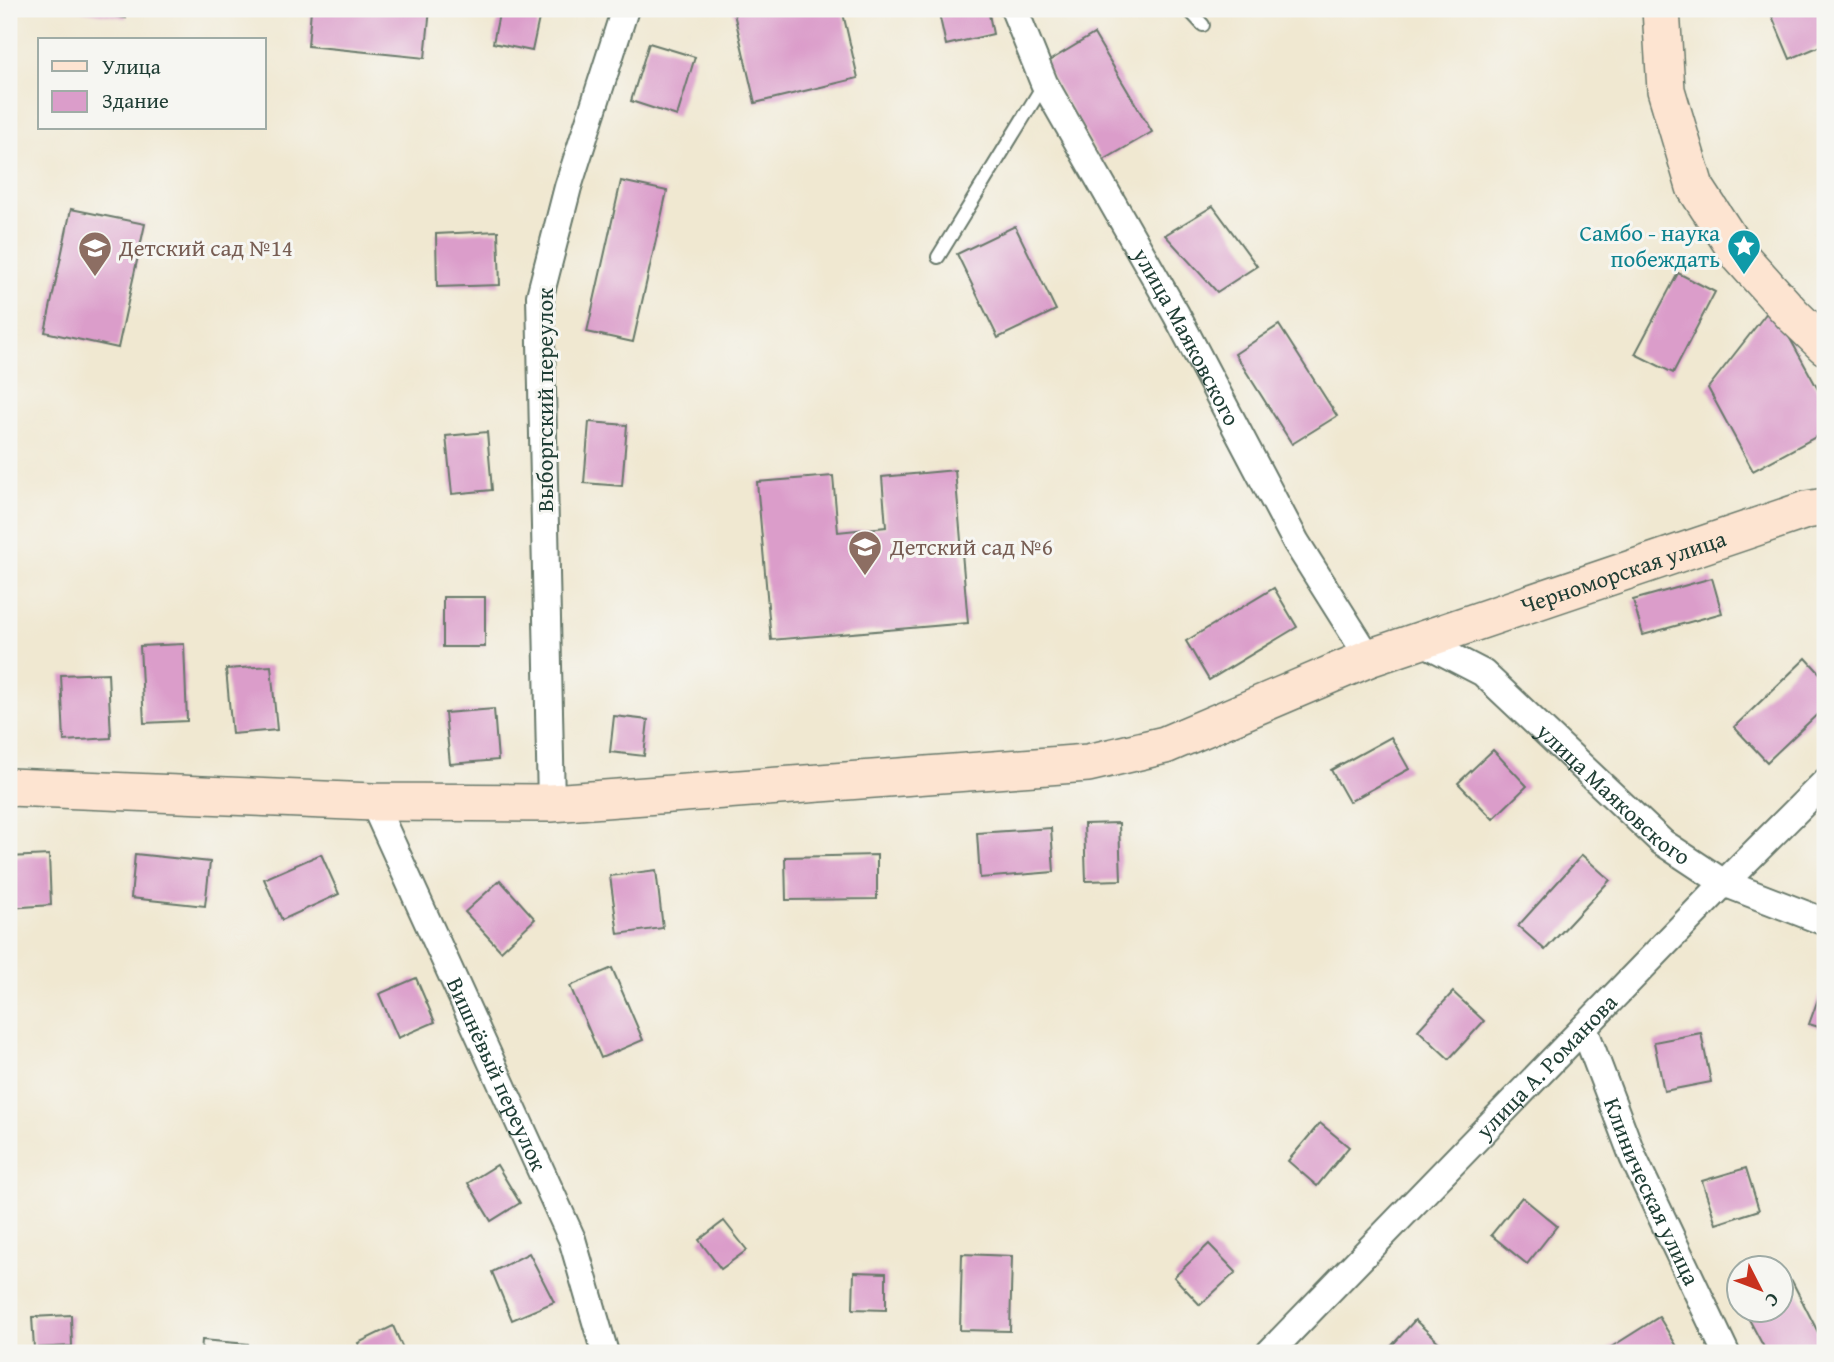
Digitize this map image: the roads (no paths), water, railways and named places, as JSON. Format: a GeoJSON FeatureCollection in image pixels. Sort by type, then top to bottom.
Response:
{"type":"FeatureCollection","features":[{"type":"Feature","properties":{"kind":"street","name":"Выборгский переулок"},"geometry":{"type":"LineString","coordinates":[[551,803],[540,296],[568,187],[625,9]]}},
{"type":"Feature","properties":{"kind":"street","name":"улица Маяковского"},"geometry":{"type":"LineString","coordinates":[[1014,9],[1044,83],[1176,314],[1296,542],[1369,658]]}},
{"type":"Feature","properties":{"kind":"street"},"geometry":{"type":"LineString","coordinates":[[1661,9],[1666,90],[1695,187],[1740,256],[1825,346]]}},
{"type":"Feature","properties":{"kind":"street","name":"Черноморская улица"},"geometry":{"type":"LineString","coordinates":[[9,788],[373,802],[551,803],[1088,763],[1165,745],[1369,658],[1793,514],[1825,507]]}},
{"type":"Feature","properties":{"kind":"street","name":"улица Маяковского"},"geometry":{"type":"LineString","coordinates":[[1421,641],[1483,673],[1662,842],[1724,883],[1825,922]]}},
{"type":"Feature","properties":{"kind":"street","name":"улица А. Романова"},"geometry":{"type":"LineString","coordinates":[[1269,1353],[1825,782]]}},
{"type":"Feature","properties":{"kind":"street","name":"Вишнёвый переулок"},"geometry":{"type":"LineString","coordinates":[[373,802],[572,1239],[605,1353]]}},
{"type":"Feature","properties":{"kind":"street","name":"Клиническая улица"},"geometry":{"type":"LineString","coordinates":[[1584,1028],[1633,1157],[1726,1353]]}},
{"type":"Feature","properties":{"kind":"lane"},"geometry":{"type":"LineString","coordinates":[[1188,9],[1203,25]]}},
{"type":"Feature","properties":{"kind":"lane"},"geometry":{"type":"LineString","coordinates":[[938,257],[1044,83]]}},
{"type":"Feature","properties":{"kind":"place","name":"Самбо - наука побеждать"},"geometry":{"type":"Point","coordinates":[1744,276]}},
{"type":"Feature","properties":{"kind":"place","name":"Детский сад №14"},"geometry":{"type":"Point","coordinates":[95,278]}},
{"type":"Feature","properties":{"kind":"place","name":"Детский сад №6"},"geometry":{"type":"Point","coordinates":[865,577]}}]}
